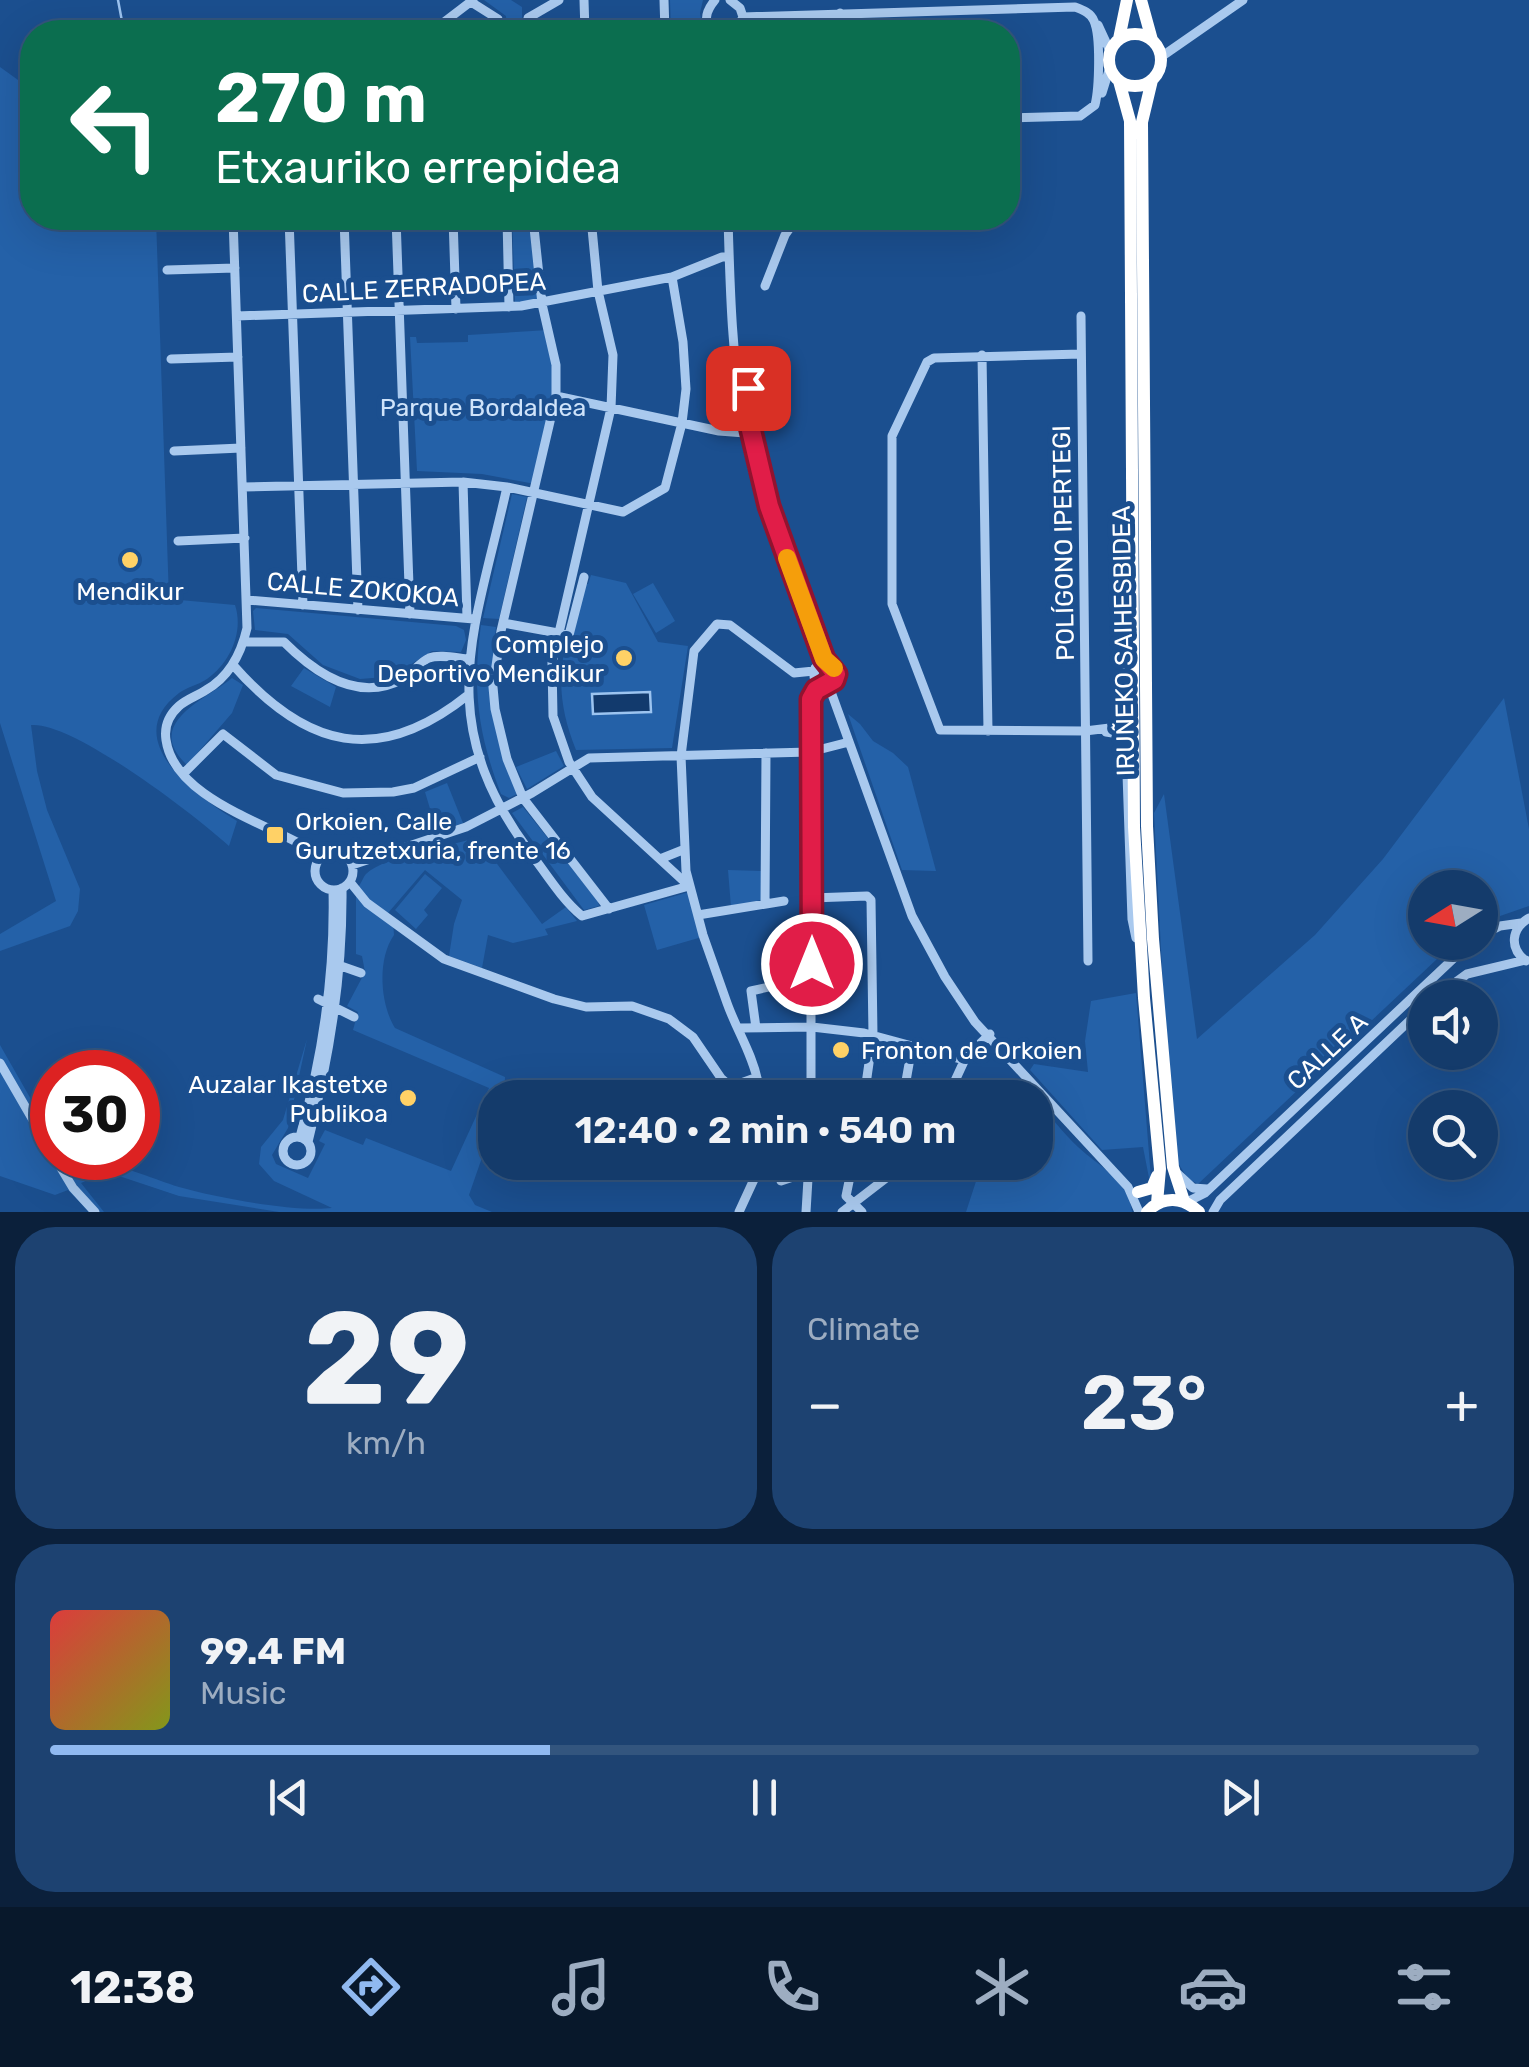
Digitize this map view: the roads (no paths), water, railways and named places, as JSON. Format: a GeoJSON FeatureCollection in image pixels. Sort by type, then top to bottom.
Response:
{"type":"FeatureCollection","features":[{"type":"Feature","properties":{"kind":"highway"},"geometry":{"type":"LineString","coordinates":[[1127,0],[1119,39],[1110,51],[1110,67],[1119,80],[1136,86],[1152,80],[1158,73],[1161,57],[1141,0]]}},
{"type":"Feature","properties":{"kind":"highway"},"geometry":{"type":"LineString","coordinates":[[1119,39],[1136,33],[1152,40]]}},
{"type":"Feature","properties":{"kind":"highway","name":"IRUÑEKO SAIHESBIDEA"},"geometry":{"type":"LineString","coordinates":[[1119,80],[1130,121],[1134,826],[1142,969],[1166,1168],[1186,1202]]}},
{"type":"Feature","properties":{"kind":"highway","name":"IRUÑEKO SAIHESBIDEA"},"geometry":{"type":"LineString","coordinates":[[1152,80],[1142,122],[1147,826],[1166,1168],[1152,1208]]}},
{"type":"Feature","properties":{"kind":"highway"},"geometry":{"type":"LineString","coordinates":[[1133,1189],[1152,1188],[1166,1168]]}},
{"type":"Feature","properties":{"kind":"highway"},"geometry":{"type":"LineString","coordinates":[[1152,1208],[1166,1200],[1186,1202],[1199,1212]]}},
{"type":"Feature","properties":{"kind":"street"},"geometry":{"type":"LineString","coordinates":[[528,20],[559,0]]}},
{"type":"Feature","properties":{"kind":"street"},"geometry":{"type":"LineString","coordinates":[[1161,57],[1244,0]]}},
{"type":"Feature","properties":{"kind":"street"},"geometry":{"type":"LineString","coordinates":[[446,20],[472,1],[498,20]]}},
{"type":"Feature","properties":{"kind":"street"},"geometry":{"type":"LineString","coordinates":[[737,6],[840,14],[1074,7],[1094,18],[1110,51]]}},
{"type":"Feature","properties":{"kind":"street"},"geometry":{"type":"LineString","coordinates":[[840,14],[840,20]]}},
{"type":"Feature","properties":{"kind":"street"},"geometry":{"type":"LineString","coordinates":[[1094,18],[1098,86],[1095,106]]}},
{"type":"Feature","properties":{"kind":"street"},"geometry":{"type":"LineString","coordinates":[[1020,118],[1080,116],[1102,96],[1110,67]]}},
{"type":"Feature","properties":{"kind":"street"},"geometry":{"type":"LineString","coordinates":[[233,230],[247,600],[244,642],[220,680],[180,704],[165,730],[168,751],[184,773],[221,806],[262,828],[305,844],[321,856]]}},
{"type":"Feature","properties":{"kind":"street"},"geometry":{"type":"LineString","coordinates":[[289,230],[303,605]]}},
{"type":"Feature","properties":{"kind":"street"},"geometry":{"type":"LineString","coordinates":[[344,230],[358,610]]}},
{"type":"Feature","properties":{"kind":"street"},"geometry":{"type":"LineString","coordinates":[[397,230],[410,614]]}},
{"type":"Feature","properties":{"kind":"street"},"geometry":{"type":"LineString","coordinates":[[453,230],[456,309]]}},
{"type":"Feature","properties":{"kind":"street"},"geometry":{"type":"LineString","coordinates":[[507,230],[509,307]]}},
{"type":"Feature","properties":{"kind":"street"},"geometry":{"type":"LineString","coordinates":[[534,230],[542,304],[556,364],[556,396],[502,623],[495,709],[507,759],[524,798],[609,909]]}},
{"type":"Feature","properties":{"kind":"street"},"geometry":{"type":"LineString","coordinates":[[592,230],[598,291],[613,356],[611,408],[552,662],[550,691],[560,739],[592,798],[689,886]]}},
{"type":"Feature","properties":{"kind":"street"},"geometry":{"type":"LineString","coordinates":[[728,230],[745,433],[767,520],[817,654],[820,666],[815,680],[828,684]]}},
{"type":"Feature","properties":{"kind":"street"},"geometry":{"type":"LineString","coordinates":[[765,286],[789,230]]}},
{"type":"Feature","properties":{"kind":"street","name":"CALLE ZERRADOPEA"},"geometry":{"type":"LineString","coordinates":[[236,316],[542,304],[672,277],[722,256],[729,257]]}},
{"type":"Feature","properties":{"kind":"street"},"geometry":{"type":"LineString","coordinates":[[167,270],[235,268]]}},
{"type":"Feature","properties":{"kind":"street"},"geometry":{"type":"LineString","coordinates":[[242,488],[463,482],[508,487],[622,512],[665,488],[682,423],[686,367],[672,277]]}},
{"type":"Feature","properties":{"kind":"street","name":"POLÍGONO IPERTEGI"},"geometry":{"type":"LineString","coordinates":[[1081,316],[1088,961]]}},
{"type":"Feature","properties":{"kind":"street"},"geometry":{"type":"LineString","coordinates":[[736,349],[761,376],[756,386],[748,388]]}},
{"type":"Feature","properties":{"kind":"street"},"geometry":{"type":"LineString","coordinates":[[1082,354],[934,358],[927,362],[892,436],[892,604],[940,730],[1119,734],[1126,745],[1132,919],[1142,969]]}},
{"type":"Feature","properties":{"kind":"street"},"geometry":{"type":"LineString","coordinates":[[982,356],[988,731]]}},
{"type":"Feature","properties":{"kind":"street"},"geometry":{"type":"LineString","coordinates":[[171,359],[238,357]]}},
{"type":"Feature","properties":{"kind":"street"},"geometry":{"type":"LineString","coordinates":[[738,376],[748,365]]}},
{"type":"Feature","properties":{"kind":"street"},"geometry":{"type":"LineString","coordinates":[[738,376],[748,388]]}},
{"type":"Feature","properties":{"kind":"street"},"geometry":{"type":"LineString","coordinates":[[748,388],[744,401],[769,506],[820,666]]}},
{"type":"Feature","properties":{"kind":"street"},"geometry":{"type":"LineString","coordinates":[[556,396],[745,433]]}},
{"type":"Feature","properties":{"kind":"street"},"geometry":{"type":"LineString","coordinates":[[174,451],[241,448]]}},
{"type":"Feature","properties":{"kind":"street"},"geometry":{"type":"LineString","coordinates":[[463,482],[471,619],[468,695],[480,757],[503,810],[526,846],[582,916],[689,886]]}},
{"type":"Feature","properties":{"kind":"street"},"geometry":{"type":"LineString","coordinates":[[471,619],[508,487]]}},
{"type":"Feature","properties":{"kind":"street"},"geometry":{"type":"LineString","coordinates":[[1104,731],[1118,727],[1125,717],[1132,496]]}},
{"type":"Feature","properties":{"kind":"street"},"geometry":{"type":"LineString","coordinates":[[178,541],[245,538]]}},
{"type":"Feature","properties":{"kind":"street"},"geometry":{"type":"LineString","coordinates":[[502,623],[566,636],[571,631],[584,577]]}},
{"type":"Feature","properties":{"kind":"street","name":"CALLE ZOKOKOA"},"geometry":{"type":"LineString","coordinates":[[247,600],[471,619]]}},
{"type":"Feature","properties":{"kind":"street"},"geometry":{"type":"LineString","coordinates":[[758,1080],[698,915],[684,849],[680,756],[694,652],[716,624],[730,624],[794,673],[820,666],[836,670],[828,684],[812,694],[811,1080]]}},
{"type":"Feature","properties":{"kind":"street"},"geometry":{"type":"LineString","coordinates":[[244,642],[284,642],[308,666],[333,682],[357,686],[372,687],[401,680],[432,657],[468,659]]}},
{"type":"Feature","properties":{"kind":"street"},"geometry":{"type":"LineString","coordinates":[[233,665],[292,720],[322,733],[351,738],[394,736],[422,728],[468,695]]}},
{"type":"Feature","properties":{"kind":"street"},"geometry":{"type":"LineString","coordinates":[[828,684],[912,916],[945,977],[975,1022],[1152,1208]]}},
{"type":"Feature","properties":{"kind":"street"},"geometry":{"type":"LineString","coordinates":[[828,684],[916,913],[943,964],[990,1034]]}},
{"type":"Feature","properties":{"kind":"street"},"geometry":{"type":"LineString","coordinates":[[184,773],[223,734],[276,775],[343,793],[414,788],[480,757]]}},
{"type":"Feature","properties":{"kind":"street"},"geometry":{"type":"LineString","coordinates":[[352,865],[363,864],[394,848],[441,837],[503,810],[589,758],[810,752],[849,742]]}},
{"type":"Feature","properties":{"kind":"street"},"geometry":{"type":"LineString","coordinates":[[765,904],[766,754]]}},
{"type":"Feature","properties":{"kind":"street"},"geometry":{"type":"LineString","coordinates":[[660,859],[684,849]]}},
{"type":"Feature","properties":{"kind":"street"},"geometry":{"type":"LineString","coordinates":[[352,865],[342,853],[331,852],[321,856],[315,866],[316,877],[322,886],[342,886],[367,902],[444,959],[554,999],[586,1007],[632,1006],[669,1019],[693,1037],[723,1080]]}},
{"type":"Feature","properties":{"kind":"street"},"geometry":{"type":"LineString","coordinates":[[333,1006],[333,948],[342,886],[352,865]]}},
{"type":"Feature","properties":{"kind":"street"},"geometry":{"type":"LineString","coordinates":[[304,1140],[324,1081],[341,966],[342,886]]}},
{"type":"Feature","properties":{"kind":"street"},"geometry":{"type":"LineString","coordinates":[[812,898],[866,896],[871,900],[872,1035],[866,1080]]}},
{"type":"Feature","properties":{"kind":"street"},"geometry":{"type":"LineString","coordinates":[[698,915],[784,901]]}},
{"type":"Feature","properties":{"kind":"street"},"geometry":{"type":"LineString","coordinates":[[1498,927],[1525,920]]}},
{"type":"Feature","properties":{"kind":"street"},"geometry":{"type":"LineString","coordinates":[[1525,920],[1514,933],[1514,946],[1528,961]]}},
{"type":"Feature","properties":{"kind":"street"},"geometry":{"type":"LineString","coordinates":[[322,945],[333,948]]}},
{"type":"Feature","properties":{"kind":"street","name":"CALLE A"},"geometry":{"type":"LineString","coordinates":[[1186,1202],[1210,1188],[1452,960]]}},
{"type":"Feature","properties":{"kind":"street"},"geometry":{"type":"LineString","coordinates":[[1458,980],[1466,974],[1528,961]]}},
{"type":"Feature","properties":{"kind":"street"},"geometry":{"type":"LineString","coordinates":[[341,966],[361,973]]}},
{"type":"Feature","properties":{"kind":"street"},"geometry":{"type":"LineString","coordinates":[[756,1028],[751,991],[773,986]]}},
{"type":"Feature","properties":{"kind":"street"},"geometry":{"type":"LineString","coordinates":[[318,999],[354,1017]]}},
{"type":"Feature","properties":{"kind":"street","name":"CALLE A"},"geometry":{"type":"LineString","coordinates":[[1213,1212],[1220,1200],[1408,1022]]}},
{"type":"Feature","properties":{"kind":"street"},"geometry":{"type":"LineString","coordinates":[[739,1028],[812,1027],[872,1035],[964,1060]]}},
{"type":"Feature","properties":{"kind":"street"},"geometry":{"type":"LineString","coordinates":[[955,1080],[964,1060],[990,1034]]}},
{"type":"Feature","properties":{"kind":"street"},"geometry":{"type":"LineString","coordinates":[[0,1064],[30,1115]]}},
{"type":"Feature","properties":{"kind":"street"},"geometry":{"type":"LineString","coordinates":[[906,1080],[909,1064]]}},
{"type":"Feature","properties":{"kind":"street"},"geometry":{"type":"LineString","coordinates":[[1166,1168],[1193,1188],[1210,1188]]}},
{"type":"Feature","properties":{"kind":"street"},"geometry":{"type":"LineString","coordinates":[[68,1180],[95,1212]]}},
{"type":"Feature","properties":{"kind":"street"},"geometry":{"type":"LineString","coordinates":[[739,1212],[754,1180]]}},
{"type":"Feature","properties":{"kind":"street"},"geometry":{"type":"LineString","coordinates":[[806,1212],[809,1180]]}},
{"type":"Feature","properties":{"kind":"street"},"geometry":{"type":"LineString","coordinates":[[849,1180],[846,1196],[862,1212]]}},
{"type":"Feature","properties":{"kind":"street"},"geometry":{"type":"LineString","coordinates":[[842,1212],[882,1180]]}},
{"type":"Feature","properties":{"kind":"street"},"geometry":{"type":"LineString","coordinates":[[1133,1189],[1139,1212]]}},
{"type":"Feature","properties":{"kind":"waterway"},"geometry":{"type":"LineString","coordinates":[[118,0],[122,20]]}},
{"type":"Feature","properties":{"kind":"place","name":"Mendikur"},"geometry":{"type":"Point","coordinates":[130,560]}},
{"type":"Feature","properties":{"kind":"place","name":"Complejo Deportivo Mendikur"},"geometry":{"type":"Point","coordinates":[624,658]}},
{"type":"Feature","properties":{"kind":"place","name":"Orkoien, Calle Gurutzetxuria, frente 16"},"geometry":{"type":"Point","coordinates":[275,835]}},
{"type":"Feature","properties":{"kind":"place","name":"Fronton de Orkoien"},"geometry":{"type":"Point","coordinates":[841,1050]}},
{"type":"Feature","properties":{"kind":"place","name":"Auzalar Ikastetxe Publikoa"},"geometry":{"type":"Point","coordinates":[408,1098]}},
{"type":"Feature","properties":{"kind":"park label","name":"Parque Bordaldea"},"geometry":{"type":"Point","coordinates":[483,407]}}]}
